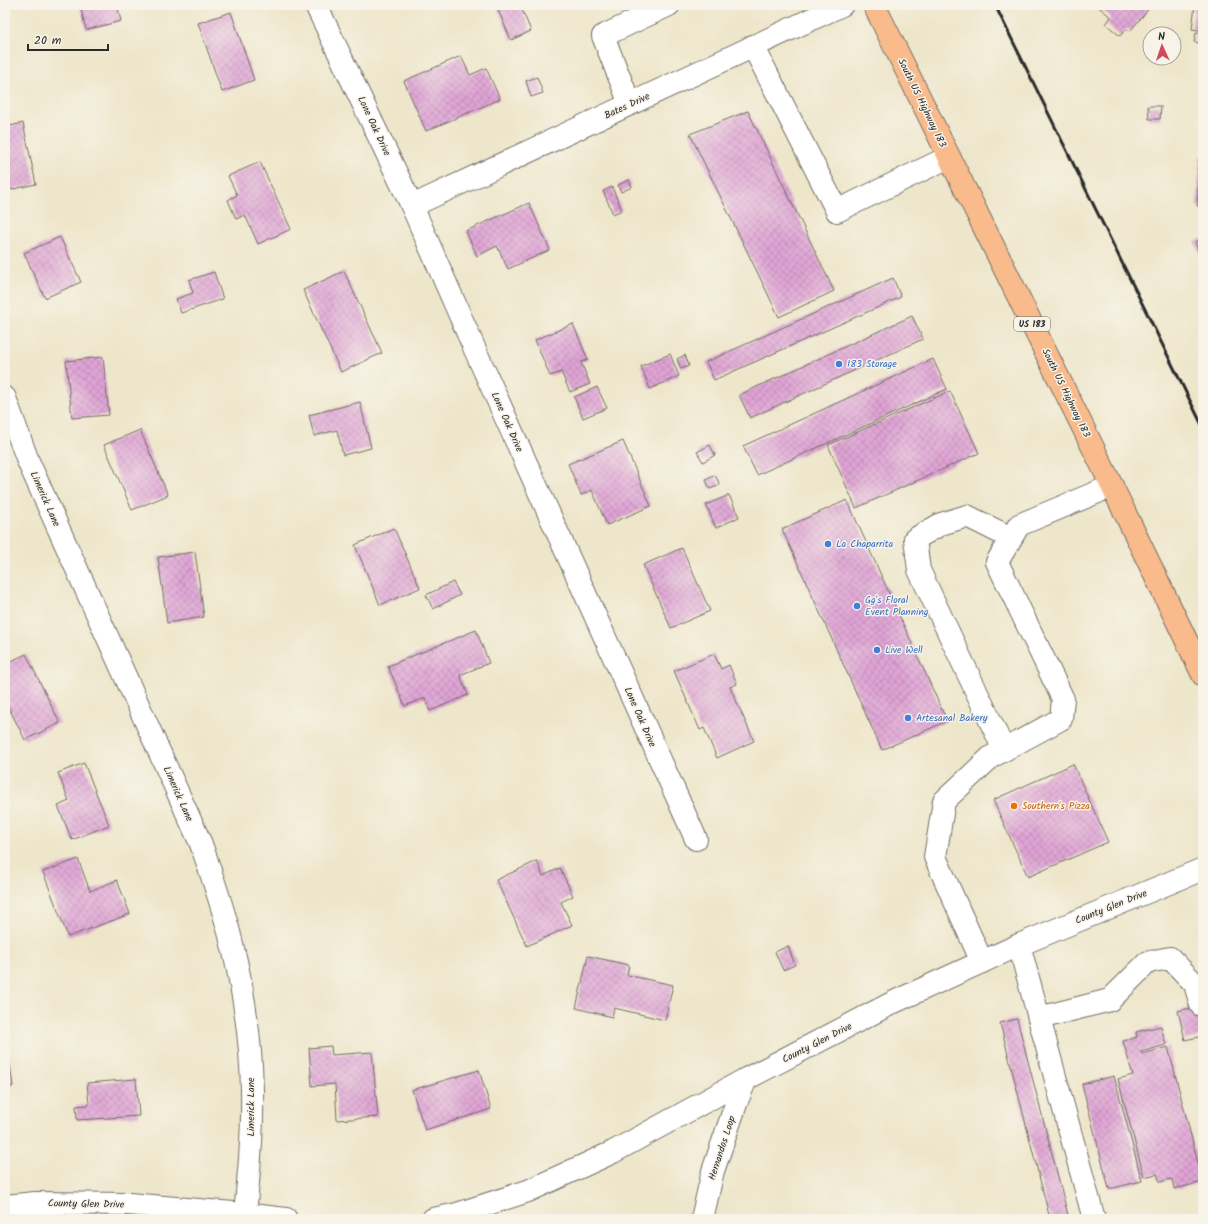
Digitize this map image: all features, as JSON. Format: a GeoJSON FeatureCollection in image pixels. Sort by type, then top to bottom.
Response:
{"type":"FeatureCollection","features":[{"type":"Feature","properties":{"kind":"main road","name":"South US Highway 183"},"geometry":{"type":"LineString","coordinates":[[874,5],[1112,486],[1203,675]]}},
{"type":"Feature","properties":{"kind":"street","name":"Lone Oak Drive"},"geometry":{"type":"LineString","coordinates":[[316,5],[412,206],[480,361],[696,839]]}},
{"type":"Feature","properties":{"kind":"street"},"geometry":{"type":"LineString","coordinates":[[630,104],[603,36],[669,5]]}},
{"type":"Feature","properties":{"kind":"street","name":"Bates Drive"},"geometry":{"type":"LineString","coordinates":[[412,206],[842,5]]}},
{"type":"Feature","properties":{"kind":"street"},"geometry":{"type":"LineString","coordinates":[[753,46],[838,211],[949,157]]}},
{"type":"Feature","properties":{"kind":"street","name":"Limerick Lane"},"geometry":{"type":"LineString","coordinates":[[5,398],[28,461],[197,837],[217,891],[231,939],[242,989],[248,1039],[252,1089],[250,1165],[245,1214]]}},
{"type":"Feature","properties":{"kind":"street"},"geometry":{"type":"LineString","coordinates":[[982,962],[935,857],[944,801],[991,757],[1061,719],[1062,699],[997,562],[1019,525],[1112,486]]}},
{"type":"Feature","properties":{"kind":"street"},"geometry":{"type":"LineString","coordinates":[[1004,750],[918,570],[915,539],[941,524],[968,516],[1011,538]]}},
{"type":"Feature","properties":{"kind":"street","name":"County Glen Drive"},"geometry":{"type":"LineString","coordinates":[[433,1219],[457,1214],[528,1191],[613,1152],[746,1079],[894,1002],[1019,945],[1203,869]]}},
{"type":"Feature","properties":{"kind":"street"},"geometry":{"type":"LineString","coordinates":[[1019,945],[1094,1219]]}},
{"type":"Feature","properties":{"kind":"street"},"geometry":{"type":"LineString","coordinates":[[1039,1018],[1110,1000],[1148,962],[1170,958],[1195,984],[1201,1005]]}},
{"type":"Feature","properties":{"kind":"street","name":"Hernandos Loop"},"geometry":{"type":"LineString","coordinates":[[702,1219],[713,1171],[746,1079]]}},
{"type":"Feature","properties":{"kind":"street","name":"County Glen Drive"},"geometry":{"type":"LineString","coordinates":[[5,1206],[35,1202],[129,1204],[286,1219]]}},
{"type":"Feature","properties":{"kind":"building"},"geometry":{"type":"Polygon","coordinates":[[[80,5],[117,5],[121,21],[86,30],[80,5]]]}},
{"type":"Feature","properties":{"kind":"building"},"geometry":{"type":"Polygon","coordinates":[[[496,5],[520,5],[531,31],[511,40],[496,5]]]}},
{"type":"Feature","properties":{"kind":"building"},"geometry":{"type":"Polygon","coordinates":[[[1096,5],[1152,5],[1130,31],[1126,29],[1120,36],[1106,24],[1111,17],[1096,5]]]}},
{"type":"Feature","properties":{"kind":"building"},"geometry":{"type":"Polygon","coordinates":[[[1195,5],[1203,5],[1203,31],[1192,29],[1195,5]]]}},
{"type":"Feature","properties":{"kind":"building"},"geometry":{"type":"Polygon","coordinates":[[[231,12],[254,80],[222,92],[198,23],[231,12]]]}},
{"type":"Feature","properties":{"kind":"building"},"geometry":{"type":"Polygon","coordinates":[[[1196,33],[1203,34],[1203,44],[1194,42],[1196,33]]]}},
{"type":"Feature","properties":{"kind":"building"},"geometry":{"type":"Polygon","coordinates":[[[461,56],[470,75],[486,68],[500,99],[426,131],[404,81],[461,56]]]}},
{"type":"Feature","properties":{"kind":"building"},"geometry":{"type":"Polygon","coordinates":[[[537,77],[543,93],[531,97],[526,81],[537,77]]]}},
{"type":"Feature","properties":{"kind":"building"},"geometry":{"type":"Polygon","coordinates":[[[1148,106],[1161,106],[1160,119],[1149,119],[1148,106]]]}},
{"type":"Feature","properties":{"kind":"building"},"geometry":{"type":"Polygon","coordinates":[[[748,111],[834,291],[779,317],[690,134],[748,111]]]}},
{"type":"Feature","properties":{"kind":"building"},"geometry":{"type":"Polygon","coordinates":[[[23,123],[36,184],[5,191],[5,127],[23,123]]]}},
{"type":"Feature","properties":{"kind":"building"},"geometry":{"type":"Polygon","coordinates":[[[1200,156],[1203,156],[1203,206],[1197,206],[1200,156]]]}},
{"type":"Feature","properties":{"kind":"building"},"geometry":{"type":"Polygon","coordinates":[[[260,162],[291,229],[258,244],[245,215],[236,219],[228,200],[237,195],[228,176],[260,162]]]}},
{"type":"Feature","properties":{"kind":"building"},"geometry":{"type":"Polygon","coordinates":[[[629,180],[632,187],[621,192],[618,185],[629,180]]]}},
{"type":"Feature","properties":{"kind":"building"},"geometry":{"type":"Polygon","coordinates":[[[612,187],[622,210],[613,214],[603,191],[612,187]]]}},
{"type":"Feature","properties":{"kind":"building"},"geometry":{"type":"Polygon","coordinates":[[[529,203],[550,250],[508,269],[497,246],[477,256],[466,231],[529,203]]]}},
{"type":"Feature","properties":{"kind":"building"},"geometry":{"type":"Polygon","coordinates":[[[60,237],[81,282],[45,298],[24,253],[60,237]]]}},
{"type":"Feature","properties":{"kind":"building"},"geometry":{"type":"Polygon","coordinates":[[[1203,238],[1203,254],[1200,255],[1195,242],[1203,238]]]}},
{"type":"Feature","properties":{"kind":"building"},"geometry":{"type":"Polygon","coordinates":[[[344,271],[382,353],[341,372],[303,290],[344,271]]]}},
{"type":"Feature","properties":{"kind":"building"},"geometry":{"type":"Polygon","coordinates":[[[214,272],[223,299],[181,313],[176,299],[193,293],[189,280],[214,272]]]}},
{"type":"Feature","properties":{"kind":"building"},"geometry":{"type":"Polygon","coordinates":[[[893,278],[901,297],[714,380],[706,362],[893,278]]]}},
{"type":"Feature","properties":{"kind":"building"},"geometry":{"type":"Polygon","coordinates":[[[912,316],[923,339],[750,418],[739,395],[912,316]]]}},
{"type":"Feature","properties":{"kind":"building"},"geometry":{"type":"Polygon","coordinates":[[[573,324],[588,360],[581,362],[590,384],[570,392],[561,372],[550,376],[535,340],[573,324]]]}},
{"type":"Feature","properties":{"kind":"building"},"geometry":{"type":"Polygon","coordinates":[[[670,354],[679,376],[650,389],[641,366],[670,354]]]}},
{"type":"Feature","properties":{"kind":"building"},"geometry":{"type":"Polygon","coordinates":[[[685,355],[689,366],[681,369],[677,359],[685,355]]]}},
{"type":"Feature","properties":{"kind":"building"},"geometry":{"type":"Polygon","coordinates":[[[103,357],[109,415],[72,418],[66,361],[103,357]]]}},
{"type":"Feature","properties":{"kind":"building"},"geometry":{"type":"Polygon","coordinates":[[[933,359],[947,389],[757,475],[743,446],[933,359]]]}},
{"type":"Feature","properties":{"kind":"building"},"geometry":{"type":"Polygon","coordinates":[[[597,387],[607,408],[583,418],[574,397],[597,387]]]}},
{"type":"Feature","properties":{"kind":"building"},"geometry":{"type":"Polygon","coordinates":[[[950,391],[979,453],[856,508],[828,445],[950,391]]]}},
{"type":"Feature","properties":{"kind":"building"},"geometry":{"type":"Polygon","coordinates":[[[360,402],[371,448],[343,455],[337,430],[314,436],[309,415],[360,402]]]}},
{"type":"Feature","properties":{"kind":"building"},"geometry":{"type":"Polygon","coordinates":[[[140,430],[168,495],[132,510],[104,445],[140,430]]]}},
{"type":"Feature","properties":{"kind":"building"},"geometry":{"type":"Polygon","coordinates":[[[623,441],[651,506],[607,525],[592,490],[581,495],[568,464],[623,441]]]}},
{"type":"Feature","properties":{"kind":"building"},"geometry":{"type":"Polygon","coordinates":[[[710,445],[715,455],[703,462],[697,452],[710,445]]]}},
{"type":"Feature","properties":{"kind":"building"},"geometry":{"type":"Polygon","coordinates":[[[715,475],[720,485],[710,489],[706,480],[715,475]]]}},
{"type":"Feature","properties":{"kind":"building"},"geometry":{"type":"Polygon","coordinates":[[[729,495],[739,517],[716,528],[706,505],[729,495]]]}},
{"type":"Feature","properties":{"kind":"building"},"geometry":{"type":"Polygon","coordinates":[[[847,500],[947,721],[882,750],[782,529],[847,500]]]}},
{"type":"Feature","properties":{"kind":"building"},"geometry":{"type":"Polygon","coordinates":[[[394,528],[420,588],[380,605],[355,545],[394,528]]]}},
{"type":"Feature","properties":{"kind":"building"},"geometry":{"type":"Polygon","coordinates":[[[682,548],[710,611],[671,628],[643,565],[682,548]]]}},
{"type":"Feature","properties":{"kind":"building"},"geometry":{"type":"Polygon","coordinates":[[[195,552],[204,617],[167,623],[158,557],[195,552]]]}},
{"type":"Feature","properties":{"kind":"building"},"geometry":{"type":"Polygon","coordinates":[[[453,582],[460,595],[433,609],[426,595],[453,582]]]}},
{"type":"Feature","properties":{"kind":"building"},"geometry":{"type":"Polygon","coordinates":[[[476,630],[489,663],[460,675],[468,695],[430,711],[425,698],[405,706],[388,666],[476,630]]]}},
{"type":"Feature","properties":{"kind":"building"},"geometry":{"type":"Polygon","coordinates":[[[26,654],[60,723],[25,740],[5,700],[5,664],[26,654]]]}},
{"type":"Feature","properties":{"kind":"building"},"geometry":{"type":"Polygon","coordinates":[[[714,654],[721,669],[729,665],[737,684],[730,687],[754,741],[717,758],[704,728],[700,730],[674,671],[714,654]]]}},
{"type":"Feature","properties":{"kind":"building"},"geometry":{"type":"Polygon","coordinates":[[[84,763],[109,825],[72,840],[58,806],[69,801],[58,773],[84,763]]]}},
{"type":"Feature","properties":{"kind":"building"},"geometry":{"type":"Polygon","coordinates":[[[1073,764],[1108,842],[1028,877],[993,800],[1073,764]]]}},
{"type":"Feature","properties":{"kind":"building"},"geometry":{"type":"Polygon","coordinates":[[[78,859],[90,891],[117,880],[130,914],[68,937],[43,872],[78,859]]]}},
{"type":"Feature","properties":{"kind":"building"},"geometry":{"type":"Polygon","coordinates":[[[537,861],[543,876],[560,868],[573,896],[561,902],[572,925],[527,946],[496,880],[537,861]]]}},
{"type":"Feature","properties":{"kind":"building"},"geometry":{"type":"Polygon","coordinates":[[[788,946],[795,965],[783,970],[775,952],[788,946]]]}},
{"type":"Feature","properties":{"kind":"building"},"geometry":{"type":"Polygon","coordinates":[[[588,956],[629,965],[627,975],[673,985],[665,1020],[614,1008],[612,1017],[576,1008],[588,956]]]}},
{"type":"Feature","properties":{"kind":"building"},"geometry":{"type":"Polygon","coordinates":[[[1203,1005],[1203,1036],[1185,1040],[1178,1011],[1203,1005]]]}},
{"type":"Feature","properties":{"kind":"building"},"geometry":{"type":"Polygon","coordinates":[[[1017,1019],[1069,1219],[1050,1219],[1000,1023],[1017,1019]]]}},
{"type":"Feature","properties":{"kind":"building"},"geometry":{"type":"Polygon","coordinates":[[[1161,1026],[1166,1045],[1141,1052],[1142,1054],[1168,1047],[1203,1182],[1174,1189],[1172,1179],[1160,1182],[1157,1174],[1144,1177],[1118,1079],[1133,1075],[1123,1041],[1137,1037],[1136,1032],[1161,1026]]]}},
{"type":"Feature","properties":{"kind":"building"},"geometry":{"type":"Polygon","coordinates":[[[5,1045],[7,1045],[13,1086],[5,1087],[5,1045]]]}},
{"type":"Feature","properties":{"kind":"building"},"geometry":{"type":"Polygon","coordinates":[[[331,1046],[332,1055],[372,1052],[378,1117],[337,1120],[335,1084],[312,1086],[309,1048],[331,1046]]]}},
{"type":"Feature","properties":{"kind":"building"},"geometry":{"type":"Polygon","coordinates":[[[479,1070],[491,1109],[425,1130],[412,1090],[479,1070]]]}},
{"type":"Feature","properties":{"kind":"building"},"geometry":{"type":"Polygon","coordinates":[[[1114,1076],[1142,1181],[1109,1189],[1082,1084],[1114,1076]]]}},
{"type":"Feature","properties":{"kind":"building"},"geometry":{"type":"Polygon","coordinates":[[[136,1079],[139,1116],[77,1120],[76,1106],[89,1105],[87,1083],[136,1079]]]}},
{"type":"Feature","properties":{"kind":"railway"},"geometry":{"type":"LineString","coordinates":[[995,5],[1203,427]]}},
{"type":"Feature","properties":{"kind":"place","name":"183 Storage"},"geometry":{"type":"Point","coordinates":[839,364]}},
{"type":"Feature","properties":{"kind":"place","name":"La Chaparrita"},"geometry":{"type":"Point","coordinates":[828,544]}},
{"type":"Feature","properties":{"kind":"place","name":"Gg's Floral Event Planning"},"geometry":{"type":"Point","coordinates":[857,606]}},
{"type":"Feature","properties":{"kind":"place","name":"Live Well"},"geometry":{"type":"Point","coordinates":[877,650]}},
{"type":"Feature","properties":{"kind":"place","name":"Artesanal Bakery"},"geometry":{"type":"Point","coordinates":[908,718]}},
{"type":"Feature","properties":{"kind":"place","name":"Southern's Pizza"},"geometry":{"type":"Point","coordinates":[1014,806]}}]}
